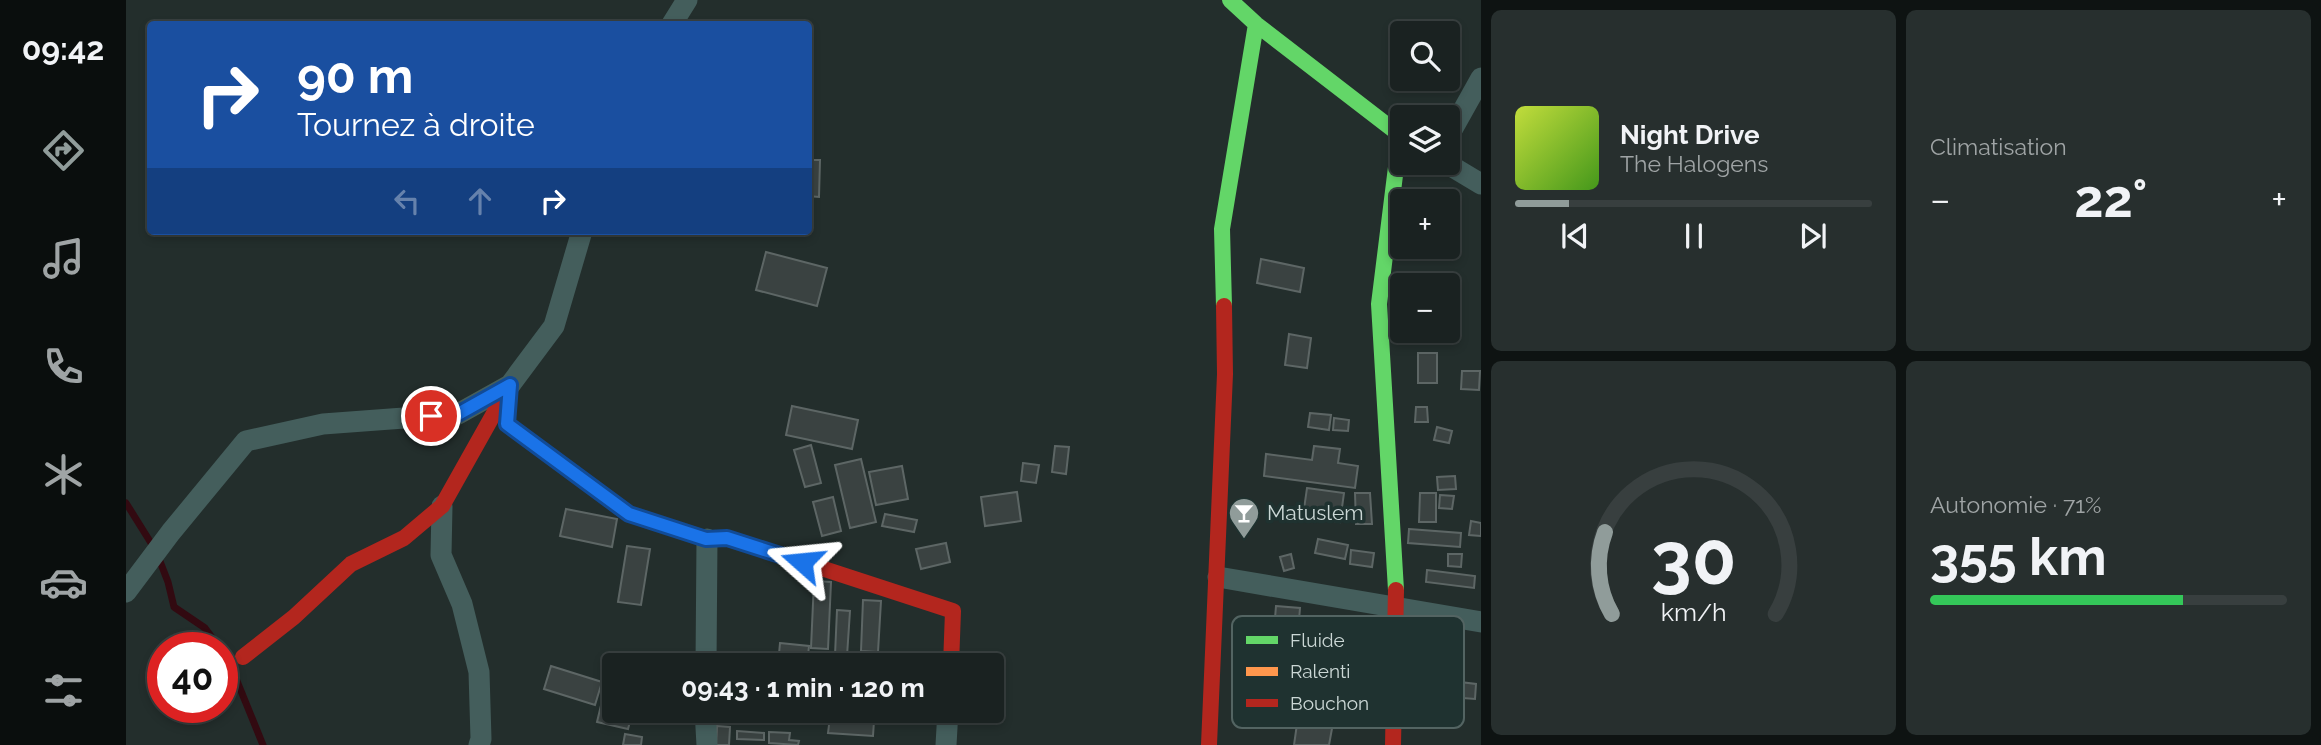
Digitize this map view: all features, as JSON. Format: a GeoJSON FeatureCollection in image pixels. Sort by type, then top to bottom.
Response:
{"type":"FeatureCollection","features":[{"type":"Feature","properties":{"kind":"street"},"geometry":{"type":"LineString","coordinates":[[674,21],[687,0]]}},
{"type":"Feature","properties":{"kind":"street"},"geometry":{"type":"LineString","coordinates":[[1230,0],[1256,24],[1390,127]]}},
{"type":"Feature","properties":{"kind":"street"},"geometry":{"type":"LineString","coordinates":[[1209,745],[1225,374],[1223,229],[1256,24]]}},
{"type":"Feature","properties":{"kind":"street"},"geometry":{"type":"LineString","coordinates":[[1460,116],[1481,78]]}},
{"type":"Feature","properties":{"kind":"street"},"geometry":{"type":"LineString","coordinates":[[1460,171],[1481,184]]}},
{"type":"Feature","properties":{"kind":"street"},"geometry":{"type":"LineString","coordinates":[[1396,175],[1379,304],[1397,616]]}},
{"type":"Feature","properties":{"kind":"street"},"geometry":{"type":"LineString","coordinates":[[243,657],[294,617],[351,564],[404,538],[442,506],[510,385],[554,326],[581,235]]}},
{"type":"Feature","properties":{"kind":"street"},"geometry":{"type":"LineString","coordinates":[[510,385],[507,424],[629,514],[706,539],[727,538],[953,611],[951,653]]}},
{"type":"Feature","properties":{"kind":"street"},"geometry":{"type":"LineString","coordinates":[[126,592],[246,441],[323,424],[458,414],[510,385]]}},
{"type":"Feature","properties":{"kind":"street"},"geometry":{"type":"LineString","coordinates":[[442,506],[441,555],[462,604],[479,672],[479,745]]}},
{"type":"Feature","properties":{"kind":"street"},"geometry":{"type":"LineString","coordinates":[[706,539],[706,653]]}},
{"type":"Feature","properties":{"kind":"street"},"geometry":{"type":"LineString","coordinates":[[1218,577],[1447,616]]}},
{"type":"Feature","properties":{"kind":"street"},"geometry":{"type":"LineString","coordinates":[[706,723],[708,745]]}},
{"type":"Feature","properties":{"kind":"street"},"geometry":{"type":"LineString","coordinates":[[946,745],[947,723]]}},
{"type":"Feature","properties":{"kind":"building"},"geometry":{"type":"Polygon","coordinates":[[[812,160],[820,160],[819,197],[812,196],[812,160]]]}},
{"type":"Feature","properties":{"kind":"building"},"geometry":{"type":"Polygon","coordinates":[[[766,252],[827,268],[817,306],[756,290],[766,252]]]}},
{"type":"Feature","properties":{"kind":"building"},"geometry":{"type":"Polygon","coordinates":[[[1261,259],[1304,268],[1300,292],[1257,283],[1261,259]]]}},
{"type":"Feature","properties":{"kind":"building"},"geometry":{"type":"Polygon","coordinates":[[[1289,334],[1311,338],[1307,368],[1285,365],[1289,334]]]}},
{"type":"Feature","properties":{"kind":"building"},"geometry":{"type":"Polygon","coordinates":[[[1418,353],[1437,353],[1437,383],[1418,383],[1418,353]]]}},
{"type":"Feature","properties":{"kind":"building"},"geometry":{"type":"Polygon","coordinates":[[[1462,371],[1480,371],[1479,390],[1461,389],[1462,371]]]}},
{"type":"Feature","properties":{"kind":"building"},"geometry":{"type":"Polygon","coordinates":[[[792,406],[858,420],[852,449],[786,435],[792,406]]]}},
{"type":"Feature","properties":{"kind":"building"},"geometry":{"type":"Polygon","coordinates":[[[1416,407],[1427,407],[1428,422],[1415,422],[1416,407]]]}},
{"type":"Feature","properties":{"kind":"building"},"geometry":{"type":"Polygon","coordinates":[[[1310,413],[1331,415],[1329,430],[1308,427],[1310,413]]]}},
{"type":"Feature","properties":{"kind":"building"},"geometry":{"type":"Polygon","coordinates":[[[1334,418],[1349,420],[1348,431],[1333,430],[1334,418]]]}},
{"type":"Feature","properties":{"kind":"building"},"geometry":{"type":"Polygon","coordinates":[[[1437,427],[1452,431],[1449,443],[1434,440],[1437,427]]]}},
{"type":"Feature","properties":{"kind":"building"},"geometry":{"type":"Polygon","coordinates":[[[811,445],[821,483],[805,487],[794,450],[811,445]]]}},
{"type":"Feature","properties":{"kind":"building"},"geometry":{"type":"Polygon","coordinates":[[[1055,446],[1069,447],[1066,474],[1052,472],[1055,446]]]}},
{"type":"Feature","properties":{"kind":"building"},"geometry":{"type":"Polygon","coordinates":[[[1314,446],[1340,449],[1338,463],[1358,466],[1355,488],[1264,476],[1266,454],[1312,460],[1314,446]]]}},
{"type":"Feature","properties":{"kind":"building"},"geometry":{"type":"Polygon","coordinates":[[[861,459],[876,522],[850,528],[835,465],[861,459]]]}},
{"type":"Feature","properties":{"kind":"building"},"geometry":{"type":"Polygon","coordinates":[[[1023,463],[1039,465],[1036,483],[1021,481],[1023,463]]]}},
{"type":"Feature","properties":{"kind":"building"},"geometry":{"type":"Polygon","coordinates":[[[902,466],[908,499],[876,505],[869,472],[902,466]]]}},
{"type":"Feature","properties":{"kind":"building"},"geometry":{"type":"Polygon","coordinates":[[[1455,476],[1456,489],[1438,490],[1437,477],[1455,476]]]}},
{"type":"Feature","properties":{"kind":"building"},"geometry":{"type":"Polygon","coordinates":[[[1307,488],[1344,493],[1340,522],[1303,516],[1307,488]]]}},
{"type":"Feature","properties":{"kind":"building"},"geometry":{"type":"Polygon","coordinates":[[[1017,492],[1021,521],[985,526],[981,497],[1017,492]]]}},
{"type":"Feature","properties":{"kind":"building"},"geometry":{"type":"Polygon","coordinates":[[[1355,493],[1370,493],[1372,524],[1356,524],[1355,493]]]}},
{"type":"Feature","properties":{"kind":"building"},"geometry":{"type":"Polygon","coordinates":[[[1420,493],[1436,493],[1436,522],[1419,522],[1420,493]]]}},
{"type":"Feature","properties":{"kind":"building"},"geometry":{"type":"Polygon","coordinates":[[[1440,495],[1454,496],[1452,509],[1439,508],[1440,495]]]}},
{"type":"Feature","properties":{"kind":"building"},"geometry":{"type":"Polygon","coordinates":[[[833,497],[841,531],[822,536],[813,502],[833,497]]]}},
{"type":"Feature","properties":{"kind":"building"},"geometry":{"type":"Polygon","coordinates":[[[566,509],[617,519],[612,547],[560,536],[566,509]]]}},
{"type":"Feature","properties":{"kind":"building"},"geometry":{"type":"Polygon","coordinates":[[[885,514],[917,520],[914,532],[882,526],[885,514]]]}},
{"type":"Feature","properties":{"kind":"building"},"geometry":{"type":"Polygon","coordinates":[[[1471,521],[1481,523],[1481,536],[1469,535],[1471,521]]]}},
{"type":"Feature","properties":{"kind":"building"},"geometry":{"type":"Polygon","coordinates":[[[1409,529],[1461,533],[1460,547],[1408,543],[1409,529]]]}},
{"type":"Feature","properties":{"kind":"building"},"geometry":{"type":"Polygon","coordinates":[[[1318,539],[1348,545],[1345,559],[1315,553],[1318,539]]]}},
{"type":"Feature","properties":{"kind":"building"},"geometry":{"type":"Polygon","coordinates":[[[946,543],[950,562],[921,569],[916,549],[946,543]]]}},
{"type":"Feature","properties":{"kind":"building"},"geometry":{"type":"Polygon","coordinates":[[[627,546],[650,549],[641,605],[618,602],[627,546]]]}},
{"type":"Feature","properties":{"kind":"building"},"geometry":{"type":"Polygon","coordinates":[[[1351,550],[1374,553],[1372,567],[1350,564],[1351,550]]]}},
{"type":"Feature","properties":{"kind":"building"},"geometry":{"type":"Polygon","coordinates":[[[1291,554],[1294,568],[1284,571],[1280,557],[1291,554]]]}},
{"type":"Feature","properties":{"kind":"building"},"geometry":{"type":"Polygon","coordinates":[[[1448,554],[1462,554],[1461,567],[1448,566],[1448,554]]]}},
{"type":"Feature","properties":{"kind":"building"},"geometry":{"type":"Polygon","coordinates":[[[1427,570],[1475,576],[1474,588],[1426,582],[1427,570]]]}},
{"type":"Feature","properties":{"kind":"building"},"geometry":{"type":"Polygon","coordinates":[[[814,581],[831,582],[828,649],[811,648],[814,581]]]}},
{"type":"Feature","properties":{"kind":"building"},"geometry":{"type":"Polygon","coordinates":[[[863,600],[881,601],[878,652],[861,651],[863,600]]]}},
{"type":"Feature","properties":{"kind":"building"},"geometry":{"type":"Polygon","coordinates":[[[1276,606],[1300,608],[1299,616],[1275,616],[1276,606]]]}},
{"type":"Feature","properties":{"kind":"building"},"geometry":{"type":"Polygon","coordinates":[[[837,610],[850,611],[847,653],[835,653],[837,610]]]}},
{"type":"Feature","properties":{"kind":"building"},"geometry":{"type":"Polygon","coordinates":[[[780,643],[809,646],[808,653],[779,653],[780,643]]]}},
{"type":"Feature","properties":{"kind":"building"},"geometry":{"type":"Polygon","coordinates":[[[551,666],[602,682],[595,705],[544,689],[551,666]]]}},
{"type":"Feature","properties":{"kind":"building"},"geometry":{"type":"Polygon","coordinates":[[[1464,682],[1476,684],[1475,699],[1464,698],[1464,682]]]}},
{"type":"Feature","properties":{"kind":"building"},"geometry":{"type":"Polygon","coordinates":[[[602,701],[602,723],[630,723],[628,729],[597,722],[602,701]]]}},
{"type":"Feature","properties":{"kind":"building"},"geometry":{"type":"Polygon","coordinates":[[[829,723],[874,723],[873,736],[828,733],[829,723]]]}},
{"type":"Feature","properties":{"kind":"building"},"geometry":{"type":"Polygon","coordinates":[[[717,726],[730,727],[729,745],[716,745],[717,726]]]}},
{"type":"Feature","properties":{"kind":"building"},"geometry":{"type":"Polygon","coordinates":[[[1296,728],[1332,728],[1329,745],[1294,745],[1296,728]]]}},
{"type":"Feature","properties":{"kind":"building"},"geometry":{"type":"Polygon","coordinates":[[[737,731],[764,733],[764,740],[737,739],[737,731]]]}},
{"type":"Feature","properties":{"kind":"building"},"geometry":{"type":"Polygon","coordinates":[[[769,732],[790,733],[789,740],[799,741],[798,745],[769,743],[769,732]]]}},
{"type":"Feature","properties":{"kind":"building"},"geometry":{"type":"Polygon","coordinates":[[[625,734],[642,737],[641,745],[623,745],[625,734]]]}},
{"type":"Feature","properties":{"kind":"waterway"},"geometry":{"type":"LineString","coordinates":[[126,503],[156,551],[174,607],[208,632]]}},
{"type":"Feature","properties":{"kind":"waterway"},"geometry":{"type":"LineString","coordinates":[[238,684],[263,745]]}},
{"type":"Feature","properties":{"kind":"traffic: fast"},"geometry":{"type":"LineString","coordinates":[[1230,0],[1256,24],[1400,135],[1379,304],[1396,590]]}},
{"type":"Feature","properties":{"kind":"traffic: fast"},"geometry":{"type":"LineString","coordinates":[[1224,306],[1222,229],[1256,24]]}},
{"type":"Feature","properties":{"kind":"traffic: slow"},"geometry":{"type":"LineString","coordinates":[[526,438],[629,514],[707,539],[727,538],[812,565]]}},
{"type":"Feature","properties":{"kind":"traffic: jam"},"geometry":{"type":"LineString","coordinates":[[1209,745],[1225,374],[1224,306]]}},
{"type":"Feature","properties":{"kind":"traffic: jam"},"geometry":{"type":"LineString","coordinates":[[243,657],[294,617],[351,564],[404,538],[442,506],[510,385],[507,424],[526,438]]}},
{"type":"Feature","properties":{"kind":"traffic: jam"},"geometry":{"type":"LineString","coordinates":[[812,565],[953,611],[951,653]]}},
{"type":"Feature","properties":{"kind":"traffic: jam"},"geometry":{"type":"LineString","coordinates":[[1395,616],[1396,590]]}},
{"type":"Feature","properties":{"kind":"traffic: jam"},"geometry":{"type":"LineString","coordinates":[[1393,728],[1393,745]]}},
{"type":"Feature","properties":{"kind":"place","name":"Matuslem"},"geometry":{"type":"Point","coordinates":[1244,540]}},
{"type":"Feature","properties":{"kind":"route"},"geometry":{"type":"LineString","coordinates":[[431,416],[458,414],[510,385],[507,424],[629,514],[706,539],[727,538],[802,562]]}}]}
